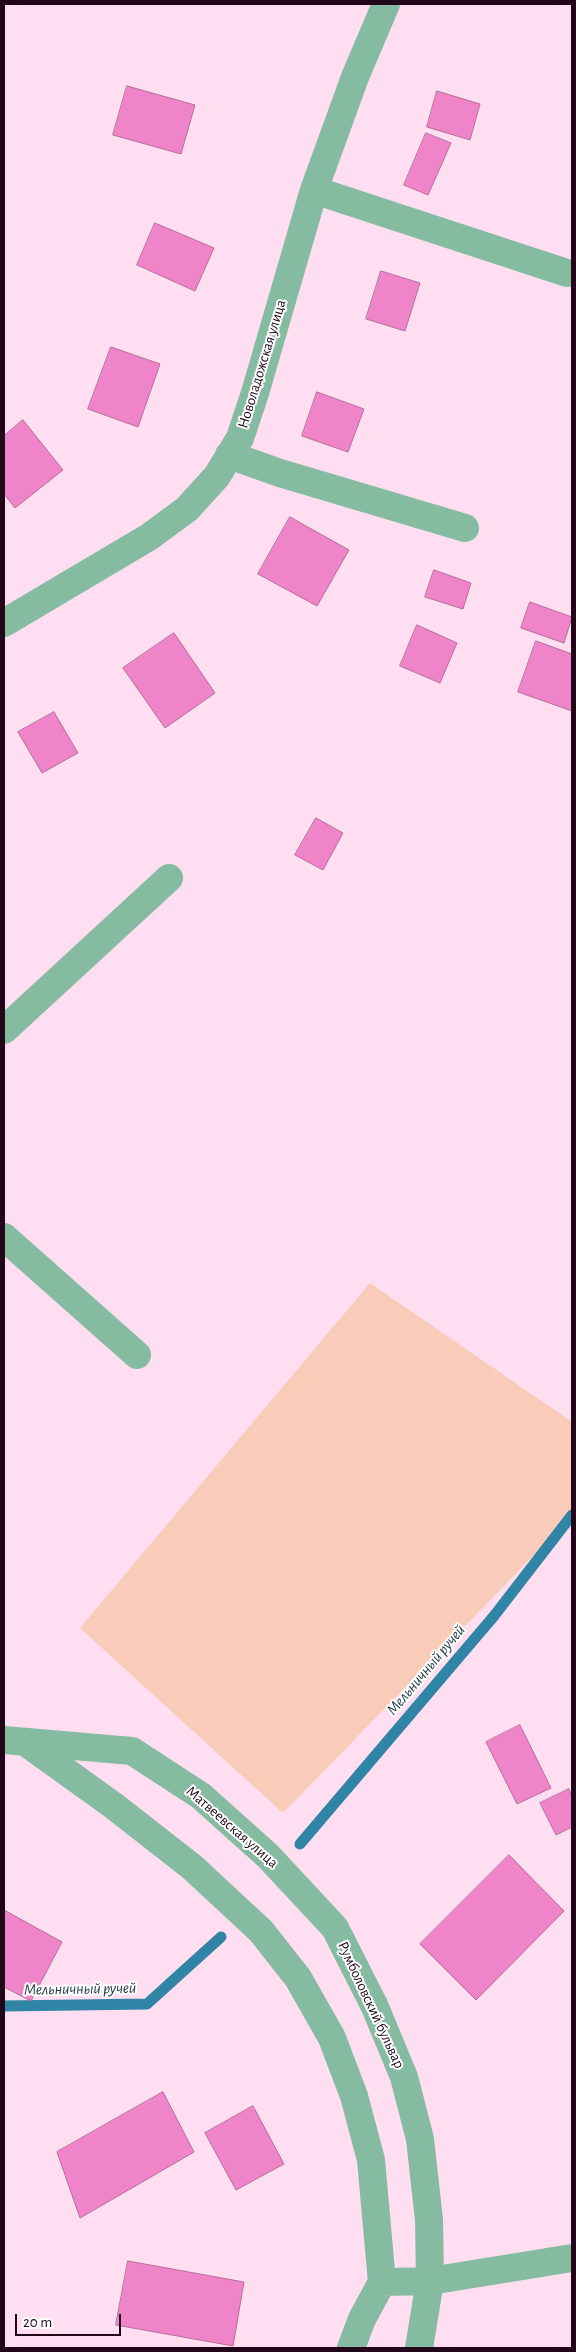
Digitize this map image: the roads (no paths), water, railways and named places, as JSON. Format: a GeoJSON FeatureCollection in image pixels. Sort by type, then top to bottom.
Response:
{"type":"FeatureCollection","features":[{"type":"Feature","properties":{"kind":"street","name":"Новоладожская улица"},"geometry":{"type":"LineString","coordinates":[[4,623],[149,537],[187,509],[217,476],[240,438],[314,190],[355,77],[386,4]]}},
{"type":"Feature","properties":{"kind":"street"},"geometry":{"type":"LineString","coordinates":[[314,190],[567,273]]}},
{"type":"Feature","properties":{"kind":"street"},"geometry":{"type":"LineString","coordinates":[[229,455],[280,473],[465,528]]}},
{"type":"Feature","properties":{"kind":"street"},"geometry":{"type":"LineString","coordinates":[[4,1030],[170,878]]}},
{"type":"Feature","properties":{"kind":"street"},"geometry":{"type":"LineString","coordinates":[[4,1237],[137,1355]]}},
{"type":"Feature","properties":{"kind":"street","name":"Матвеевская улица"},"geometry":{"type":"LineString","coordinates":[[14,1741],[132,1751],[200,1796],[268,1856],[335,1928]]}},
{"type":"Feature","properties":{"kind":"street","name":"Матвеевская улица"},"geometry":{"type":"LineString","coordinates":[[14,1741],[114,1806],[192,1867],[261,1931],[298,1978],[327,2030],[354,2096],[371,2160],[382,2282]]}},
{"type":"Feature","properties":{"kind":"street","name":"Румболовский бульвар"},"geometry":{"type":"LineString","coordinates":[[335,1928],[375,2007],[404,2077],[420,2139],[430,2220],[430,2281],[419,2348]]}},
{"type":"Feature","properties":{"kind":"street"},"geometry":{"type":"LineString","coordinates":[[350,2348],[362,2319],[382,2282],[430,2281],[572,2258]]}},
{"type":"Feature","properties":{"kind":"waterway","name":"Мельничный ручей"},"geometry":{"type":"LineString","coordinates":[[300,1844],[494,1616],[572,1515]]}},
{"type":"Feature","properties":{"kind":"waterway","name":"Мельничный ручей"},"geometry":{"type":"LineString","coordinates":[[4,2006],[147,2004],[221,1937]]}}]}
